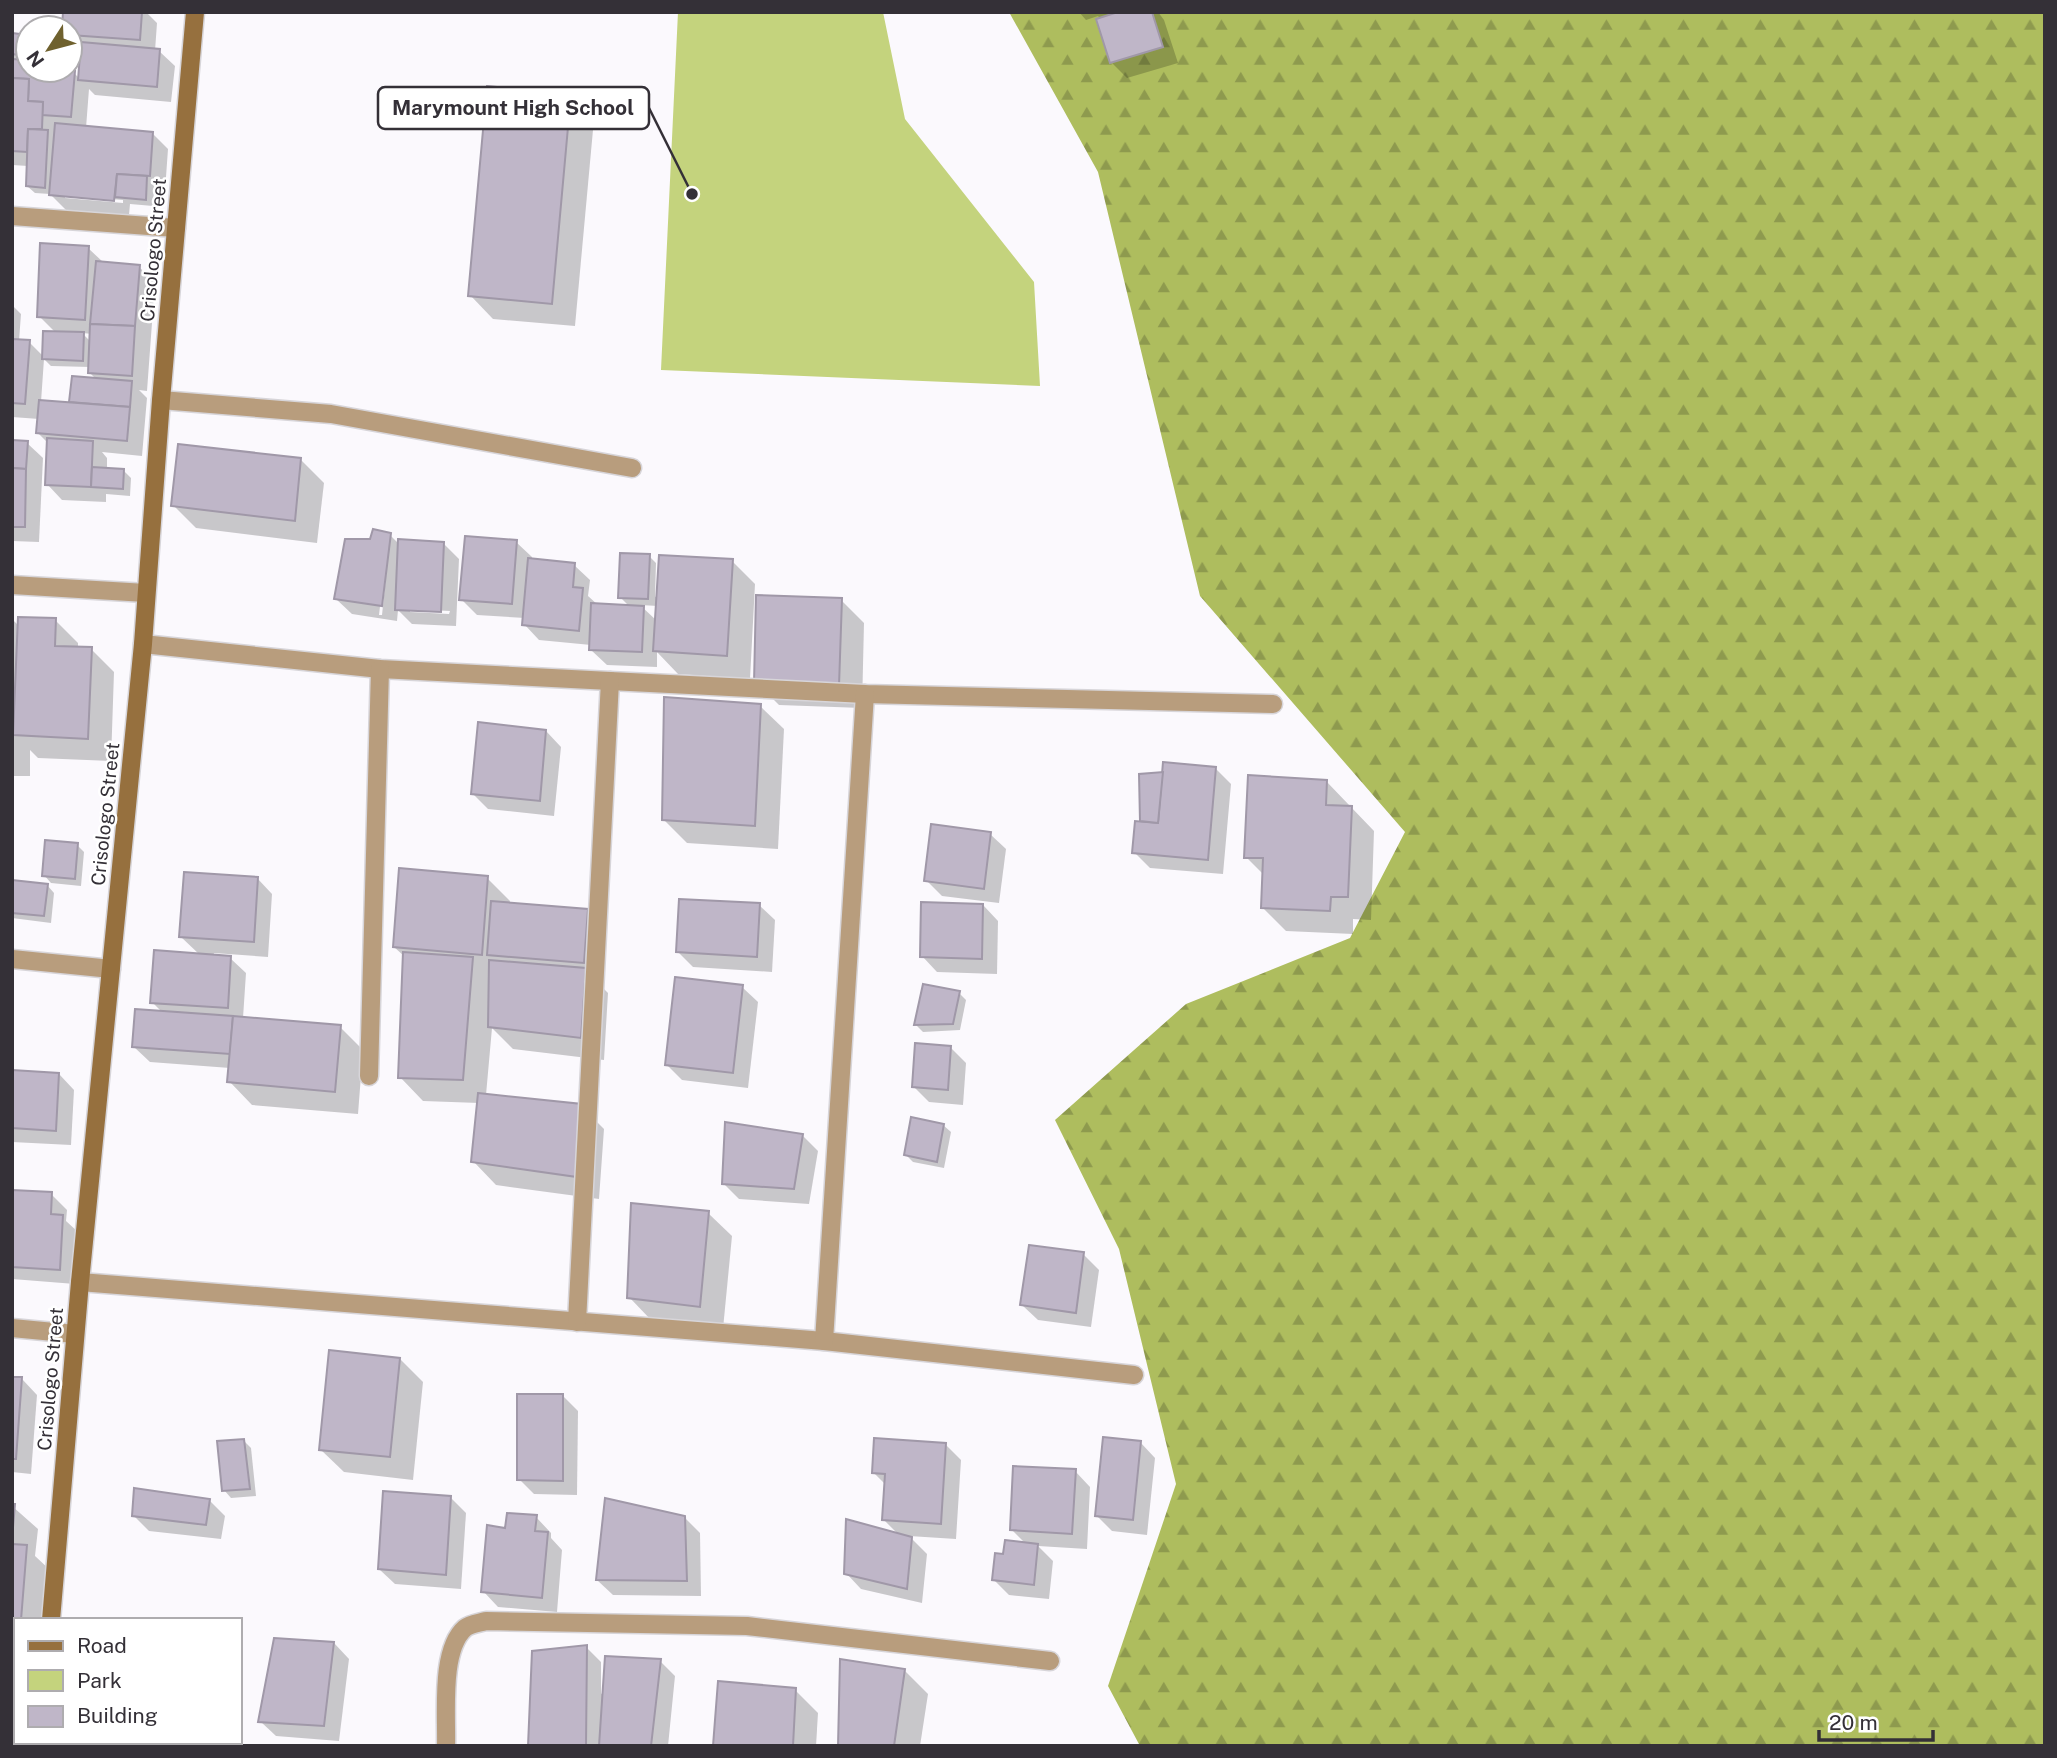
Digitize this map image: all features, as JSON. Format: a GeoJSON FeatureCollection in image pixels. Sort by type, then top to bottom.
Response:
{"type":"FeatureCollection","features":[{"type":"Feature","properties":{"kind":"street","name":"Crisologo Street"},"geometry":{"type":"LineString","coordinates":[[51,1618],[75,1334],[143,644],[195,12]]}},
{"type":"Feature","properties":{"kind":"street"},"geometry":{"type":"LineString","coordinates":[[12,216],[176,228]]}},
{"type":"Feature","properties":{"kind":"street"},"geometry":{"type":"LineString","coordinates":[[161,400],[331,414],[632,468]]}},
{"type":"Feature","properties":{"kind":"street"},"geometry":{"type":"LineString","coordinates":[[12,585],[146,593]]}},
{"type":"Feature","properties":{"kind":"street"},"geometry":{"type":"LineString","coordinates":[[143,644],[380,668],[610,681],[865,694],[1273,704]]}},
{"type":"Feature","properties":{"kind":"street"},"geometry":{"type":"LineString","coordinates":[[369,1076],[380,668]]}},
{"type":"Feature","properties":{"kind":"street"},"geometry":{"type":"LineString","coordinates":[[577,1322],[610,681]]}},
{"type":"Feature","properties":{"kind":"street"},"geometry":{"type":"LineString","coordinates":[[824,1341],[865,694]]}},
{"type":"Feature","properties":{"kind":"street"},"geometry":{"type":"LineString","coordinates":[[12,959],[111,969]]}},
{"type":"Feature","properties":{"kind":"street"},"geometry":{"type":"LineString","coordinates":[[80,1282],[824,1341],[1134,1375]]}},
{"type":"Feature","properties":{"kind":"street"},"geometry":{"type":"LineString","coordinates":[[12,1328],[75,1334]]}},
{"type":"Feature","properties":{"kind":"street"},"geometry":{"type":"LineString","coordinates":[[446,1746],[448,1660],[455,1642],[466,1627],[486,1621],[747,1626],[1050,1661]]}},
{"type":"Feature","properties":{"kind":"green space"},"geometry":{"type":"Polygon","coordinates":[[[678,12],[883,12],[905,119],[1034,282],[1040,386],[661,370],[678,12]]]}},
{"type":"Feature","properties":{"kind":"green space"},"geometry":{"type":"Polygon","coordinates":[[[1009,12],[2045,12],[2045,1746],[1140,1746],[1108,1686],[1176,1484],[1119,1249],[1055,1120],[1186,1004],[1350,938],[1405,832],[1200,596],[1098,172],[1009,12]]]}},
{"type":"Feature","properties":{"kind":"building"},"geometry":{"type":"Polygon","coordinates":[[[142,12],[140,40],[84,36],[84,14],[63,14],[142,12]]]}},
{"type":"Feature","properties":{"kind":"building"},"geometry":{"type":"Polygon","coordinates":[[[1118,12],[1152,12],[1163,47],[1110,63],[1096,19],[1118,12]]]}},
{"type":"Feature","properties":{"kind":"building"},"geometry":{"type":"Polygon","coordinates":[[[12,33],[14,54],[12,54],[12,33]]]}},
{"type":"Feature","properties":{"kind":"building"},"geometry":{"type":"Polygon","coordinates":[[[84,42],[160,49],[157,87],[84,81],[84,42]]]}},
{"type":"Feature","properties":{"kind":"building"},"geometry":{"type":"Polygon","coordinates":[[[12,59],[14,78],[12,78],[12,59]]]}},
{"type":"Feature","properties":{"kind":"building"},"geometry":{"type":"Polygon","coordinates":[[[12,78],[14,84],[29,84],[28,101],[43,102],[42,129],[28,129],[27,152],[12,151],[12,78]]]}},
{"type":"Feature","properties":{"kind":"building"},"geometry":{"type":"Polygon","coordinates":[[[29,84],[74,84],[71,117],[42,115],[43,102],[28,101],[29,84]]]}},
{"type":"Feature","properties":{"kind":"building"},"geometry":{"type":"Polygon","coordinates":[[[487,86],[571,94],[552,304],[468,296],[487,86]]]}},
{"type":"Feature","properties":{"kind":"building"},"geometry":{"type":"Polygon","coordinates":[[[55,123],[153,132],[150,176],[117,174],[114,201],[49,195],[55,123]]]}},
{"type":"Feature","properties":{"kind":"building"},"geometry":{"type":"Polygon","coordinates":[[[28,129],[48,130],[45,188],[26,186],[28,129]]]}},
{"type":"Feature","properties":{"kind":"building"},"geometry":{"type":"Polygon","coordinates":[[[117,174],[147,176],[146,200],[115,197],[117,174]]]}},
{"type":"Feature","properties":{"kind":"building"},"geometry":{"type":"Polygon","coordinates":[[[40,243],[89,246],[85,320],[37,317],[40,243]]]}},
{"type":"Feature","properties":{"kind":"building"},"geometry":{"type":"Polygon","coordinates":[[[96,261],[140,265],[135,326],[90,324],[96,261]]]}},
{"type":"Feature","properties":{"kind":"building"},"geometry":{"type":"Polygon","coordinates":[[[90,324],[135,326],[132,376],[88,373],[90,324]]]}},
{"type":"Feature","properties":{"kind":"building"},"geometry":{"type":"Polygon","coordinates":[[[43,331],[84,332],[83,361],[42,359],[43,331]]]}},
{"type":"Feature","properties":{"kind":"building"},"geometry":{"type":"Polygon","coordinates":[[[12,339],[30,340],[25,404],[12,403],[12,339]]]}},
{"type":"Feature","properties":{"kind":"building"},"geometry":{"type":"Polygon","coordinates":[[[72,376],[132,381],[130,407],[69,402],[72,376]]]}},
{"type":"Feature","properties":{"kind":"building"},"geometry":{"type":"Polygon","coordinates":[[[39,400],[130,407],[127,441],[36,433],[39,400]]]}},
{"type":"Feature","properties":{"kind":"building"},"geometry":{"type":"Polygon","coordinates":[[[47,438],[93,441],[91,487],[45,485],[47,438]]]}},
{"type":"Feature","properties":{"kind":"building"},"geometry":{"type":"Polygon","coordinates":[[[12,440],[28,441],[26,469],[12,468],[12,440]]]}},
{"type":"Feature","properties":{"kind":"building"},"geometry":{"type":"Polygon","coordinates":[[[178,444],[301,458],[295,521],[171,506],[178,444]]]}},
{"type":"Feature","properties":{"kind":"building"},"geometry":{"type":"Polygon","coordinates":[[[92,467],[124,469],[123,489],[91,487],[92,467]]]}},
{"type":"Feature","properties":{"kind":"building"},"geometry":{"type":"Polygon","coordinates":[[[12,468],[26,469],[25,527],[12,527],[12,468]]]}},
{"type":"Feature","properties":{"kind":"building"},"geometry":{"type":"Polygon","coordinates":[[[373,529],[391,533],[382,606],[334,599],[345,539],[370,539],[373,529]]]}},
{"type":"Feature","properties":{"kind":"building"},"geometry":{"type":"Polygon","coordinates":[[[465,536],[517,540],[512,604],[459,600],[465,536]]]}},
{"type":"Feature","properties":{"kind":"building"},"geometry":{"type":"Polygon","coordinates":[[[398,539],[444,542],[441,612],[395,610],[398,539]]]}},
{"type":"Feature","properties":{"kind":"building"},"geometry":{"type":"Polygon","coordinates":[[[620,553],[650,554],[648,599],[618,598],[620,553]]]}},
{"type":"Feature","properties":{"kind":"building"},"geometry":{"type":"Polygon","coordinates":[[[659,555],[733,559],[727,656],[653,651],[659,555]]]}},
{"type":"Feature","properties":{"kind":"building"},"geometry":{"type":"Polygon","coordinates":[[[528,558],[575,563],[573,587],[583,588],[579,631],[522,625],[528,558]]]}},
{"type":"Feature","properties":{"kind":"building"},"geometry":{"type":"Polygon","coordinates":[[[756,595],[842,598],[839,686],[754,683],[756,595]]]}},
{"type":"Feature","properties":{"kind":"building"},"geometry":{"type":"Polygon","coordinates":[[[591,603],[644,606],[642,652],[589,650],[591,603]]]}},
{"type":"Feature","properties":{"kind":"building"},"geometry":{"type":"Polygon","coordinates":[[[18,617],[56,618],[55,646],[92,647],[88,739],[13,735],[18,617]]]}},
{"type":"Feature","properties":{"kind":"building"},"geometry":{"type":"Polygon","coordinates":[[[664,697],[761,704],[755,826],[662,820],[664,697]]]}},
{"type":"Feature","properties":{"kind":"building"},"geometry":{"type":"Polygon","coordinates":[[[478,722],[546,730],[540,801],[471,794],[478,722]]]}},
{"type":"Feature","properties":{"kind":"building"},"geometry":{"type":"Polygon","coordinates":[[[1163,762],[1216,767],[1208,860],[1132,853],[1135,821],[1158,823],[1163,762]]]}},
{"type":"Feature","properties":{"kind":"building"},"geometry":{"type":"Polygon","coordinates":[[[1163,772],[1158,823],[1140,821],[1139,774],[1163,772]]]}},
{"type":"Feature","properties":{"kind":"building"},"geometry":{"type":"Polygon","coordinates":[[[1248,775],[1327,780],[1326,805],[1352,806],[1348,897],[1331,897],[1330,911],[1261,908],[1263,858],[1244,858],[1248,775]]]}},
{"type":"Feature","properties":{"kind":"building"},"geometry":{"type":"Polygon","coordinates":[[[931,824],[991,832],[984,889],[924,881],[931,824]]]}},
{"type":"Feature","properties":{"kind":"building"},"geometry":{"type":"Polygon","coordinates":[[[45,840],[78,843],[75,879],[42,876],[45,840]]]}},
{"type":"Feature","properties":{"kind":"building"},"geometry":{"type":"Polygon","coordinates":[[[399,868],[488,876],[482,955],[393,947],[399,868]]]}},
{"type":"Feature","properties":{"kind":"building"},"geometry":{"type":"Polygon","coordinates":[[[184,872],[258,877],[254,942],[179,937],[184,872]]]}},
{"type":"Feature","properties":{"kind":"building"},"geometry":{"type":"Polygon","coordinates":[[[12,880],[48,884],[44,916],[12,913],[12,880]]]}},
{"type":"Feature","properties":{"kind":"building"},"geometry":{"type":"Polygon","coordinates":[[[679,899],[760,903],[757,957],[676,952],[679,899]]]}},
{"type":"Feature","properties":{"kind":"building"},"geometry":{"type":"Polygon","coordinates":[[[491,901],[588,909],[584,963],[487,955],[491,901]]]}},
{"type":"Feature","properties":{"kind":"building"},"geometry":{"type":"Polygon","coordinates":[[[921,902],[983,904],[982,959],[920,957],[921,902]]]}},
{"type":"Feature","properties":{"kind":"building"},"geometry":{"type":"Polygon","coordinates":[[[154,950],[231,956],[228,1008],[150,1003],[154,950]]]}},
{"type":"Feature","properties":{"kind":"building"},"geometry":{"type":"Polygon","coordinates":[[[403,952],[473,957],[463,1080],[398,1078],[403,952]]]}},
{"type":"Feature","properties":{"kind":"building"},"geometry":{"type":"Polygon","coordinates":[[[489,960],[586,968],[581,1038],[488,1027],[489,960]]]}},
{"type":"Feature","properties":{"kind":"building"},"geometry":{"type":"Polygon","coordinates":[[[675,977],[743,985],[733,1073],[665,1065],[675,977]]]}},
{"type":"Feature","properties":{"kind":"building"},"geometry":{"type":"Polygon","coordinates":[[[923,984],[960,991],[953,1024],[914,1025],[923,984]]]}},
{"type":"Feature","properties":{"kind":"building"},"geometry":{"type":"Polygon","coordinates":[[[135,1009],[233,1016],[230,1054],[132,1047],[135,1009]]]}},
{"type":"Feature","properties":{"kind":"building"},"geometry":{"type":"Polygon","coordinates":[[[233,1016],[341,1025],[335,1092],[227,1082],[233,1016]]]}},
{"type":"Feature","properties":{"kind":"building"},"geometry":{"type":"Polygon","coordinates":[[[915,1043],[951,1046],[948,1090],[912,1087],[915,1043]]]}},
{"type":"Feature","properties":{"kind":"building"},"geometry":{"type":"Polygon","coordinates":[[[12,1070],[59,1073],[56,1131],[12,1128],[12,1070]]]}},
{"type":"Feature","properties":{"kind":"building"},"geometry":{"type":"Polygon","coordinates":[[[478,1093],[582,1104],[577,1177],[471,1162],[478,1093]]]}},
{"type":"Feature","properties":{"kind":"building"},"geometry":{"type":"Polygon","coordinates":[[[911,1117],[944,1124],[937,1162],[904,1155],[911,1117]]]}},
{"type":"Feature","properties":{"kind":"building"},"geometry":{"type":"Polygon","coordinates":[[[725,1122],[803,1134],[794,1189],[722,1184],[725,1122]]]}},
{"type":"Feature","properties":{"kind":"building"},"geometry":{"type":"Polygon","coordinates":[[[12,1190],[52,1192],[51,1214],[63,1215],[60,1270],[12,1267],[12,1190]]]}},
{"type":"Feature","properties":{"kind":"building"},"geometry":{"type":"Polygon","coordinates":[[[631,1203],[709,1211],[700,1307],[627,1298],[631,1203]]]}},
{"type":"Feature","properties":{"kind":"building"},"geometry":{"type":"Polygon","coordinates":[[[1029,1245],[1084,1252],[1076,1313],[1020,1305],[1029,1245]]]}},
{"type":"Feature","properties":{"kind":"building"},"geometry":{"type":"Polygon","coordinates":[[[329,1350],[400,1358],[390,1457],[319,1450],[329,1350]]]}},
{"type":"Feature","properties":{"kind":"building"},"geometry":{"type":"Polygon","coordinates":[[[12,1377],[22,1377],[16,1459],[12,1459],[12,1377]]]}},
{"type":"Feature","properties":{"kind":"building"},"geometry":{"type":"Polygon","coordinates":[[[517,1394],[563,1394],[563,1481],[517,1480],[517,1394]]]}},
{"type":"Feature","properties":{"kind":"building"},"geometry":{"type":"Polygon","coordinates":[[[1103,1437],[1141,1441],[1133,1520],[1095,1516],[1103,1437]]]}},
{"type":"Feature","properties":{"kind":"building"},"geometry":{"type":"Polygon","coordinates":[[[874,1438],[946,1443],[941,1524],[882,1520],[885,1474],[872,1473],[874,1438]]]}},
{"type":"Feature","properties":{"kind":"building"},"geometry":{"type":"Polygon","coordinates":[[[244,1439],[250,1489],[222,1491],[217,1441],[244,1439]]]}},
{"type":"Feature","properties":{"kind":"building"},"geometry":{"type":"Polygon","coordinates":[[[1013,1466],[1076,1469],[1072,1534],[1010,1530],[1013,1466]]]}},
{"type":"Feature","properties":{"kind":"building"},"geometry":{"type":"Polygon","coordinates":[[[134,1488],[210,1499],[206,1525],[132,1516],[134,1488]]]}},
{"type":"Feature","properties":{"kind":"building"},"geometry":{"type":"Polygon","coordinates":[[[383,1491],[451,1496],[446,1575],[378,1569],[383,1491]]]}},
{"type":"Feature","properties":{"kind":"building"},"geometry":{"type":"Polygon","coordinates":[[[605,1498],[685,1516],[687,1581],[596,1580],[605,1498]]]}},
{"type":"Feature","properties":{"kind":"building"},"geometry":{"type":"Polygon","coordinates":[[[12,1504],[15,1504],[12,1539],[12,1504]]]}},
{"type":"Feature","properties":{"kind":"building"},"geometry":{"type":"Polygon","coordinates":[[[507,1513],[537,1515],[535,1531],[548,1532],[542,1598],[481,1592],[487,1525],[505,1528],[507,1513]]]}},
{"type":"Feature","properties":{"kind":"building"},"geometry":{"type":"Polygon","coordinates":[[[846,1519],[912,1537],[907,1589],[844,1574],[846,1519]]]}},
{"type":"Feature","properties":{"kind":"building"},"geometry":{"type":"Polygon","coordinates":[[[1005,1540],[1038,1544],[1034,1585],[992,1580],[995,1553],[1003,1554],[1005,1540]]]}},
{"type":"Feature","properties":{"kind":"building"},"geometry":{"type":"Polygon","coordinates":[[[12,1544],[27,1545],[21,1618],[14,1618],[12,1673],[12,1544]]]}},
{"type":"Feature","properties":{"kind":"building"},"geometry":{"type":"Polygon","coordinates":[[[274,1638],[334,1642],[324,1726],[258,1722],[274,1638]]]}},
{"type":"Feature","properties":{"kind":"building"},"geometry":{"type":"Polygon","coordinates":[[[587,1645],[586,1746],[528,1746],[532,1651],[587,1645]]]}},
{"type":"Feature","properties":{"kind":"building"},"geometry":{"type":"Polygon","coordinates":[[[605,1656],[661,1659],[651,1746],[599,1746],[605,1656]]]}},
{"type":"Feature","properties":{"kind":"building"},"geometry":{"type":"Polygon","coordinates":[[[840,1659],[905,1669],[894,1746],[838,1746],[840,1659]]]}},
{"type":"Feature","properties":{"kind":"building"},"geometry":{"type":"Polygon","coordinates":[[[718,1681],[796,1688],[793,1746],[713,1746],[718,1681]]]}},
{"type":"Feature","properties":{"kind":"place","name":"Marymount High School"},"geometry":{"type":"Point","coordinates":[692,194]}}]}
